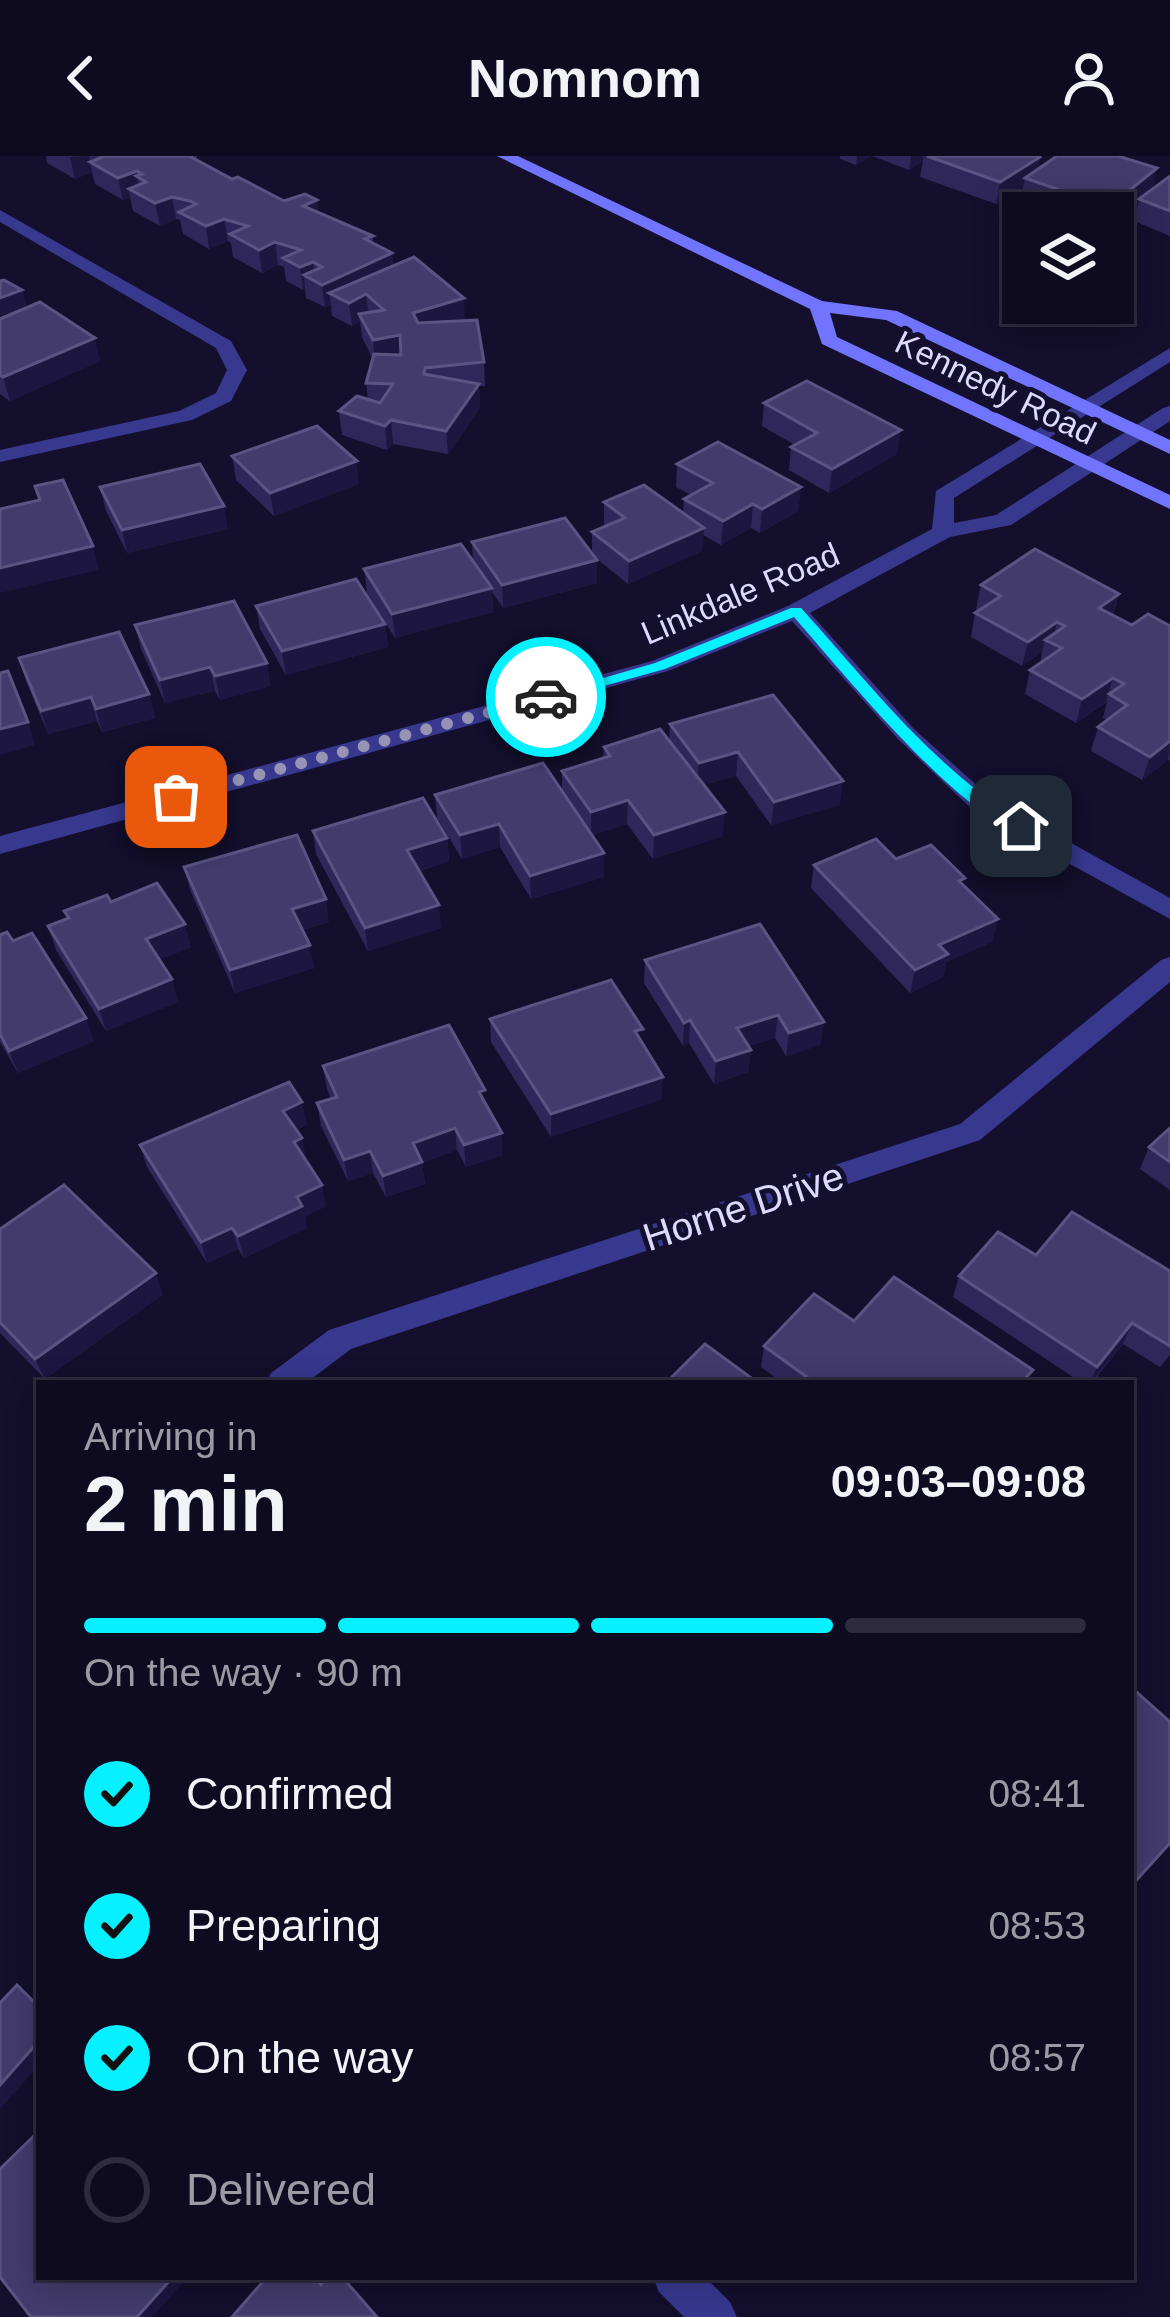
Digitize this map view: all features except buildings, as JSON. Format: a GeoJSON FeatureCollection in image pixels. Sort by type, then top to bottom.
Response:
{"type":"FeatureCollection","features":[{"type":"Feature","properties":{"kind":"main road","name":"Kennedy Road"},"geometry":{"type":"LineString","coordinates":[[505,156],[818,306],[890,315],[1170,448]]}},
{"type":"Feature","properties":{"kind":"main road","name":"Kennedy Road"},"geometry":{"type":"LineString","coordinates":[[818,306],[829,340],[1170,503]]}},
{"type":"Feature","properties":{"kind":"street"},"geometry":{"type":"LineString","coordinates":[[0,215],[224,345],[237,370],[224,398],[185,416],[0,457]]}},
{"type":"Feature","properties":{"kind":"street"},"geometry":{"type":"LineString","coordinates":[[943,532],[943,495],[1170,354]]}},
{"type":"Feature","properties":{"kind":"street","name":"Linkdale Road"},"geometry":{"type":"LineString","coordinates":[[0,845],[660,666],[796,611],[943,532],[1003,520],[1170,412]]}},
{"type":"Feature","properties":{"kind":"street"},"geometry":{"type":"LineString","coordinates":[[796,611],[905,734],[983,806],[1170,910]]}},
{"type":"Feature","properties":{"kind":"street","name":"Horne Drive"},"geometry":{"type":"LineString","coordinates":[[286,1380],[340,1339],[970,1132],[1170,967]]}},
{"type":"Feature","properties":{"kind":"street"},"geometry":{"type":"LineString","coordinates":[[677,2280],[715,2317]]}},
{"type":"Feature","properties":{"kind":"way so far"},"geometry":{"type":"LineString","coordinates":[[176,797],[546,697]]}},
{"type":"Feature","properties":{"kind":"route"},"geometry":{"type":"LineString","coordinates":[[546,697],[660,666],[796,611],[905,734],[983,806],[1021,826]]}}]}
